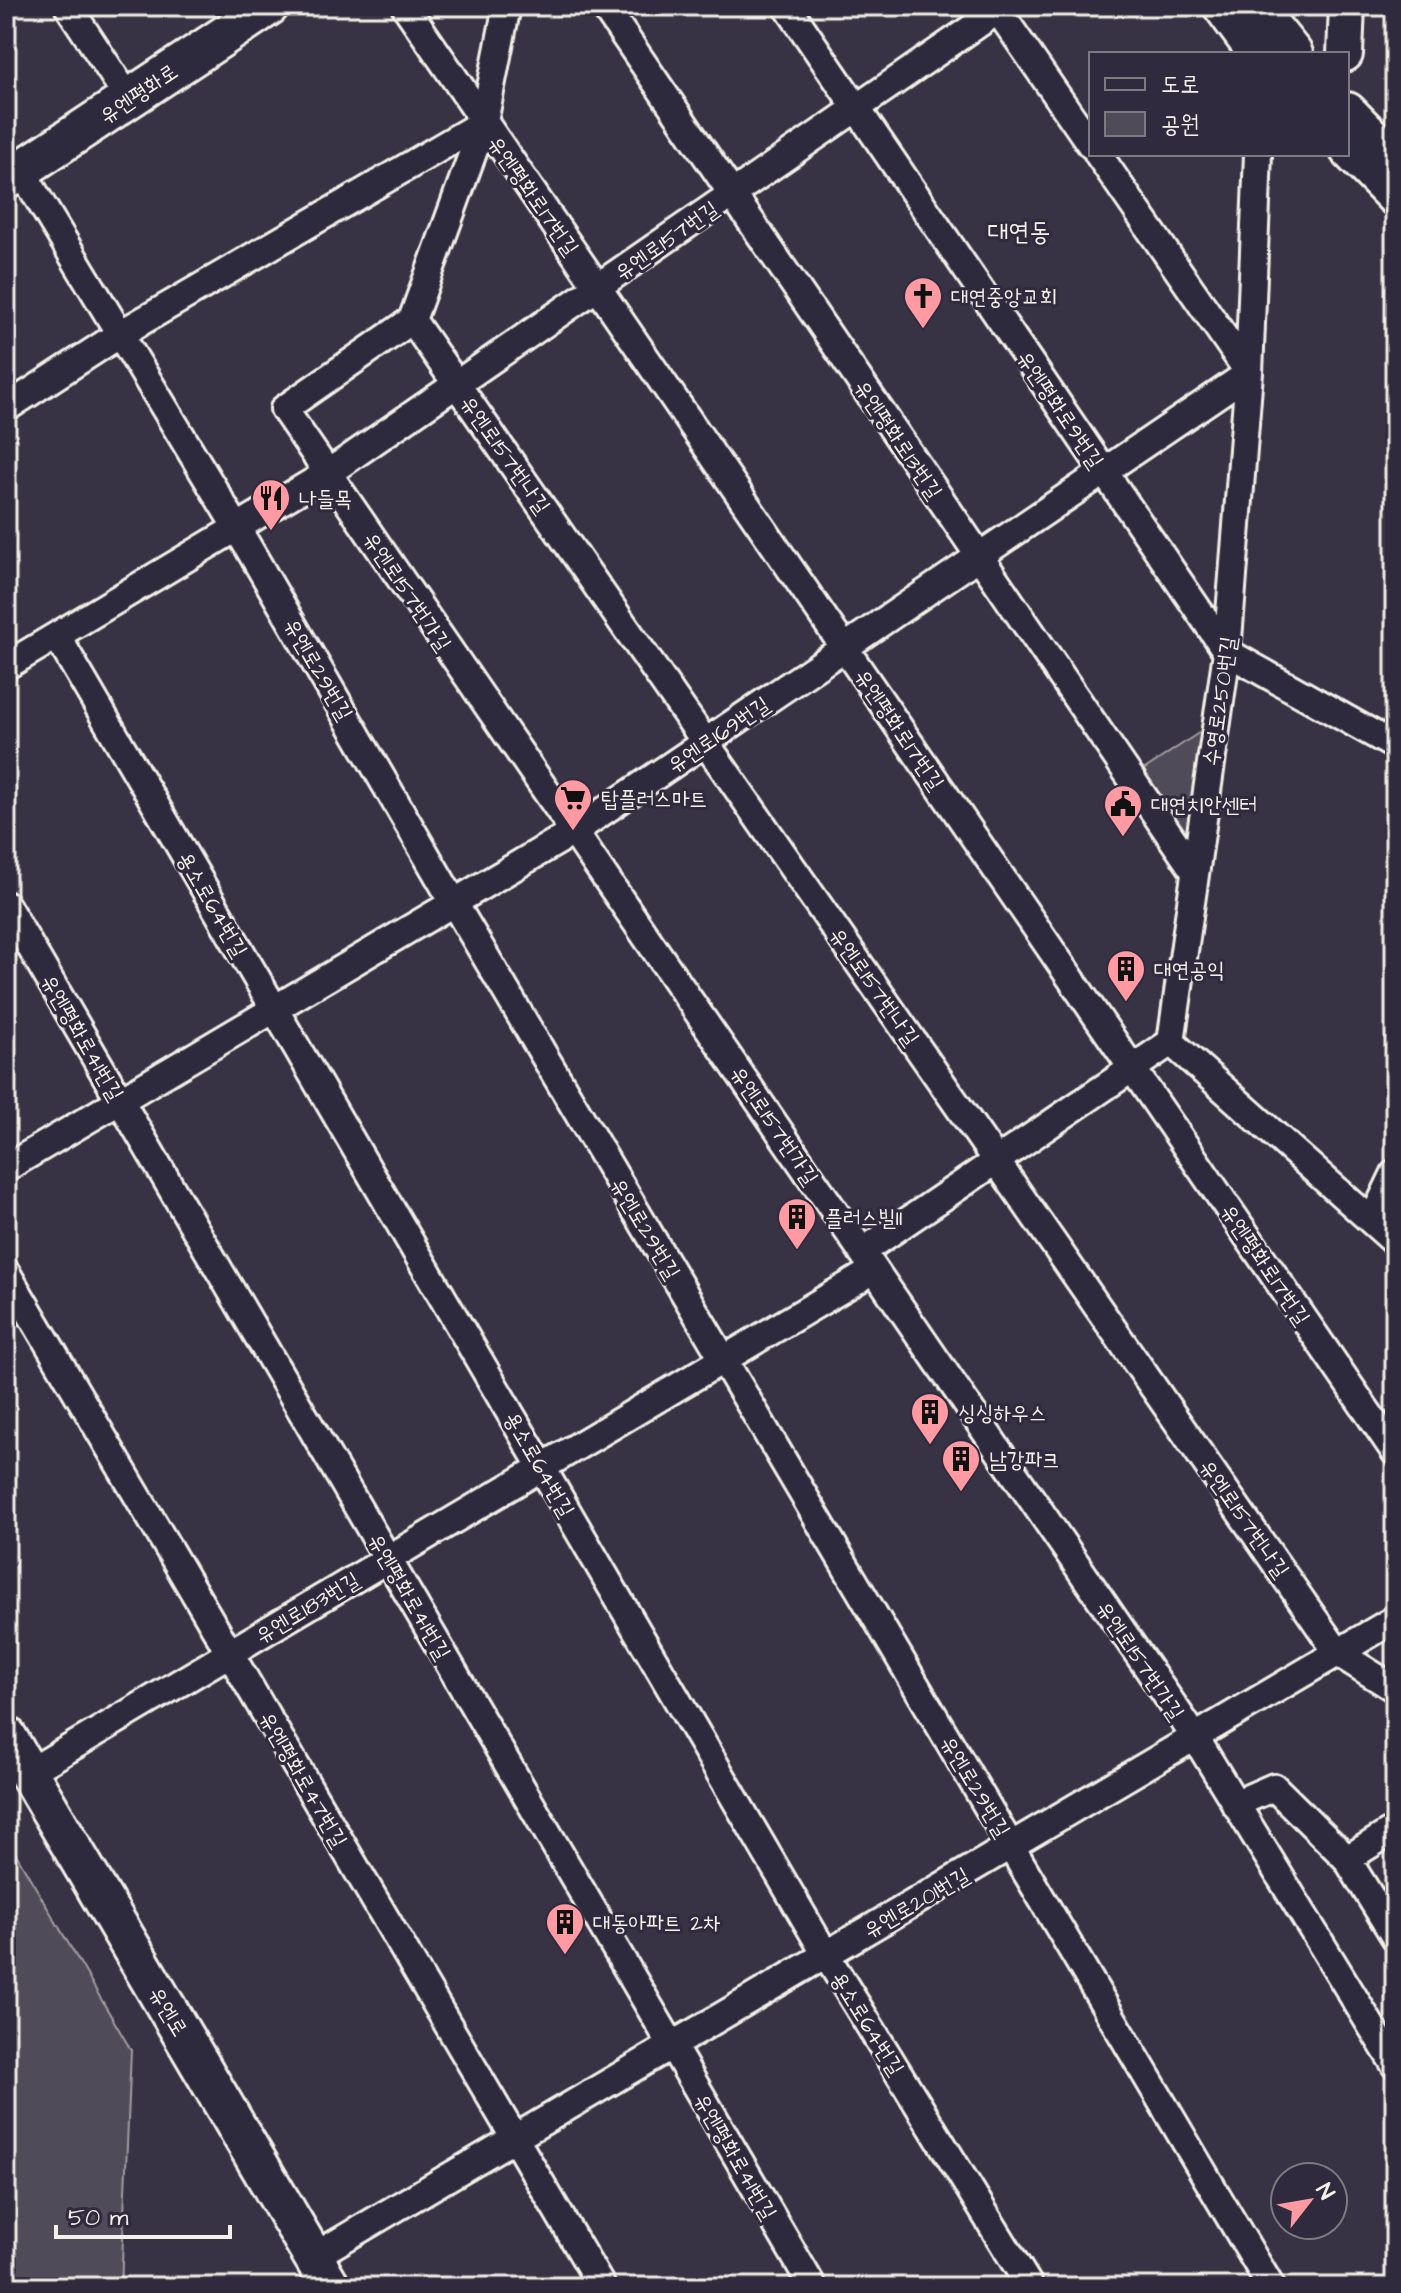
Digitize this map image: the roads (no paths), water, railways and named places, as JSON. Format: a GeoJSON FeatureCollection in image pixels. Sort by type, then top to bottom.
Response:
{"type":"FeatureCollection","features":[{"type":"Feature","properties":{"kind":"main road","name":"유엔평화로"},"geometry":{"type":"LineString","coordinates":[[14,175],[269,6]]}},
{"type":"Feature","properties":{"kind":"main road"},"geometry":{"type":"LineString","coordinates":[[1223,6],[1257,52]]}},
{"type":"Feature","properties":{"kind":"main road"},"geometry":{"type":"LineString","coordinates":[[1254,6],[1291,52]]}},
{"type":"Feature","properties":{"kind":"main road"},"geometry":{"type":"LineString","coordinates":[[1349,114],[1395,161]]}},
{"type":"Feature","properties":{"kind":"main road"},"geometry":{"type":"LineString","coordinates":[[1349,149],[1395,196]]}},
{"type":"Feature","properties":{"kind":"main road","name":"유엔로"},"geometry":{"type":"LineString","coordinates":[[6,1735],[322,2272]]}},
{"type":"Feature","properties":{"kind":"street"},"geometry":{"type":"LineString","coordinates":[[68,6],[129,99]]}},
{"type":"Feature","properties":{"kind":"street","name":"유엔평화로17번길"},"geometry":{"type":"LineString","coordinates":[[405,6],[1395,1452]]}},
{"type":"Feature","properties":{"kind":"street"},"geometry":{"type":"LineString","coordinates":[[328,473],[284,409],[412,320],[484,122],[507,6]]}},
{"type":"Feature","properties":{"kind":"street","name":"유엔평화로13번길"},"geometry":{"type":"LineString","coordinates":[[604,6],[1195,872]]}},
{"type":"Feature","properties":{"kind":"street","name":"유엔평화로9번길"},"geometry":{"type":"LineString","coordinates":[[787,6],[1227,652],[1395,746]]}},
{"type":"Feature","properties":{"kind":"street"},"geometry":{"type":"LineString","coordinates":[[1345,52],[1347,6]]}},
{"type":"Feature","properties":{"kind":"street"},"geometry":{"type":"LineString","coordinates":[[999,7],[1089,142]]}},
{"type":"Feature","properties":{"kind":"street","name":"유엔로157번길"},"geometry":{"type":"LineString","coordinates":[[6,666],[328,473],[999,7]]}},
{"type":"Feature","properties":{"kind":"street"},"geometry":{"type":"LineString","coordinates":[[6,408],[120,334],[484,122]]}},
{"type":"Feature","properties":{"kind":"street"},"geometry":{"type":"LineString","coordinates":[[1099,156],[1249,373]]}},
{"type":"Feature","properties":{"kind":"street","name":"수영로250번길"},"geometry":{"type":"LineString","coordinates":[[1171,1042],[1227,652],[1249,373],[1258,156]]}},
{"type":"Feature","properties":{"kind":"street","name":"유엔로29번길"},"geometry":{"type":"LineString","coordinates":[[14,175],[120,334],[237,528],[454,903],[1271,2287]]}},
{"type":"Feature","properties":{"kind":"street","name":"유엔로157번나길"},"geometry":{"type":"LineString","coordinates":[[412,320],[1338,1653]]}},
{"type":"Feature","properties":{"kind":"street","name":"유엔로169번길"},"geometry":{"type":"LineString","coordinates":[[6,1168],[573,832],[1249,373]]}},
{"type":"Feature","properties":{"kind":"street","name":"유엔로157번가길"},"geometry":{"type":"LineString","coordinates":[[328,473],[1195,1737],[1395,2065]]}},
{"type":"Feature","properties":{"kind":"street","name":"용소로64번길"},"geometry":{"type":"LineString","coordinates":[[57,636],[826,1955],[1030,2287]]}},
{"type":"Feature","properties":{"kind":"street","name":"유엔평화로41번길"},"geometry":{"type":"LineString","coordinates":[[6,905],[813,2287]]}},
{"type":"Feature","properties":{"kind":"street"},"geometry":{"type":"LineString","coordinates":[[1171,1042],[1395,1242]]}},
{"type":"Feature","properties":{"kind":"street","name":"유엔로183번길"},"geometry":{"type":"LineString","coordinates":[[28,1773],[724,1360],[868,1261],[997,1161],[1171,1042]]}},
{"type":"Feature","properties":{"kind":"street"},"geometry":{"type":"LineString","coordinates":[[1372,1221],[1395,1173]]}},
{"type":"Feature","properties":{"kind":"street","name":"유엔평화로47번길"},"geometry":{"type":"LineString","coordinates":[[6,1272],[602,2287]]}},
{"type":"Feature","properties":{"kind":"street","name":"유엔로201번길"},"geometry":{"type":"LineString","coordinates":[[322,2272],[515,2138],[1395,1619]]}},
{"type":"Feature","properties":{"kind":"street"},"geometry":{"type":"LineString","coordinates":[[1338,1653],[1395,1689]]}},
{"type":"Feature","properties":{"kind":"street"},"geometry":{"type":"LineString","coordinates":[[1235,1804],[1274,1787],[1347,1859],[1395,1937]]}},
{"type":"Feature","properties":{"kind":"street"},"geometry":{"type":"LineString","coordinates":[[1347,1859],[1395,1829]]}},
{"type":"Feature","properties":{"kind":"place","name":"대연중앙교회"},"geometry":{"type":"Point","coordinates":[923,330]}},
{"type":"Feature","properties":{"kind":"place","name":"나들목"},"geometry":{"type":"Point","coordinates":[271,532]}},
{"type":"Feature","properties":{"kind":"place","name":"탑플러스마트"},"geometry":{"type":"Point","coordinates":[573,832]}},
{"type":"Feature","properties":{"kind":"place","name":"대연치안센터"},"geometry":{"type":"Point","coordinates":[1123,838]}},
{"type":"Feature","properties":{"kind":"place","name":"대연공익"},"geometry":{"type":"Point","coordinates":[1126,1003]}},
{"type":"Feature","properties":{"kind":"place","name":"플러스빌II"},"geometry":{"type":"Point","coordinates":[797,1251]}},
{"type":"Feature","properties":{"kind":"place","name":"싱싱하우스"},"geometry":{"type":"Point","coordinates":[930,1446]}},
{"type":"Feature","properties":{"kind":"place","name":"남강파크"},"geometry":{"type":"Point","coordinates":[961,1493]}},
{"type":"Feature","properties":{"kind":"place","name":"대동아파트 2차"},"geometry":{"type":"Point","coordinates":[565,1956]}},
{"type":"Feature","properties":{"kind":"district","name":"대연동"},"geometry":{"type":"Point","coordinates":[1019,231]}}]}
